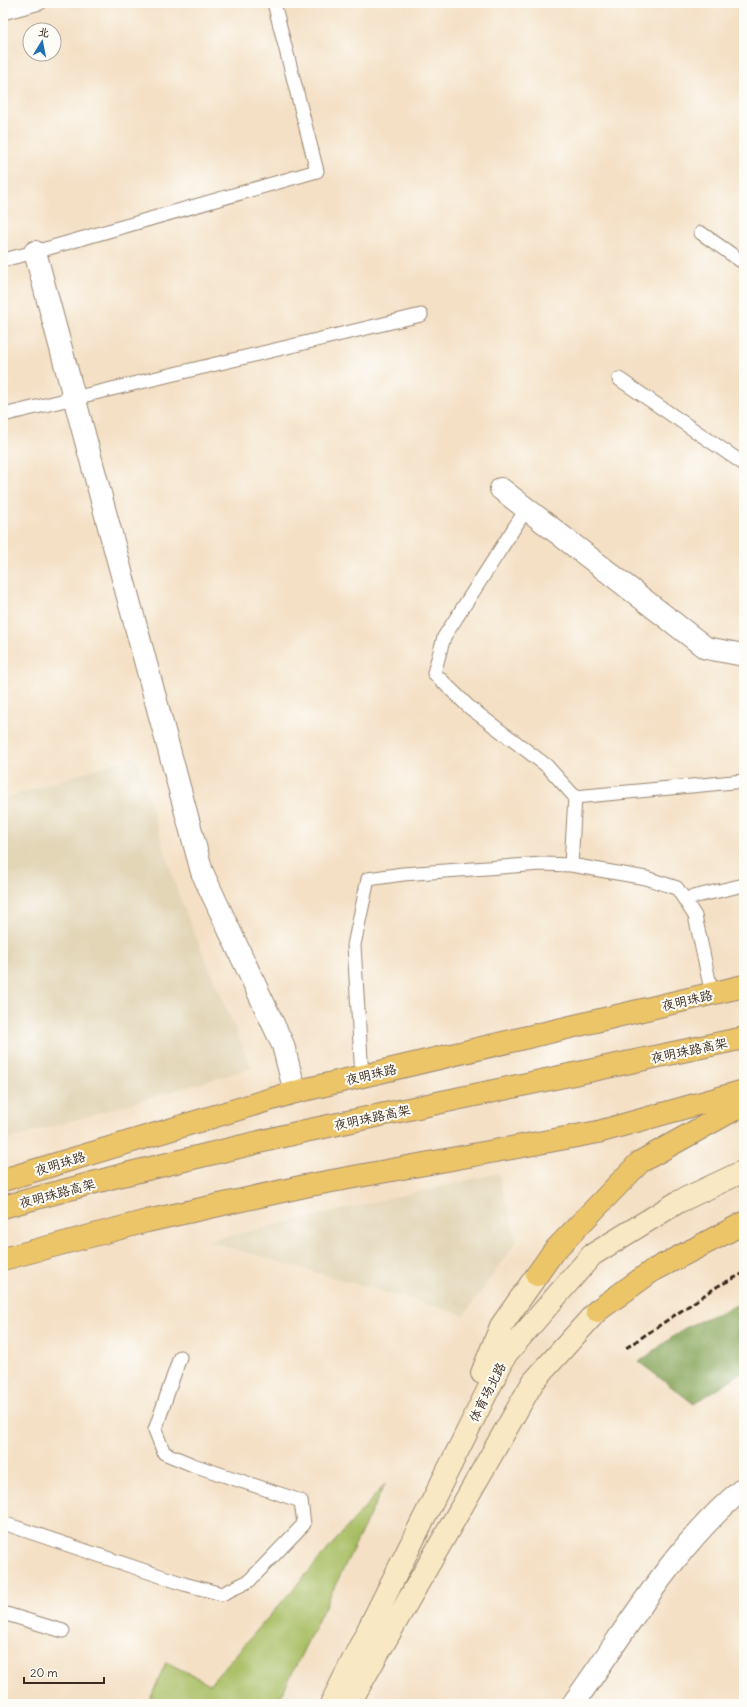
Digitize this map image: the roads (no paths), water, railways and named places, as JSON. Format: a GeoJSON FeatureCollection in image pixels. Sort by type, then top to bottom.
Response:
{"type":"FeatureCollection","features":[{"type":"Feature","properties":{"kind":"main road","name":"夜明珠路"},"geometry":{"type":"LineString","coordinates":[[3,1180],[295,1092],[744,986]]}},
{"type":"Feature","properties":{"kind":"main road","name":"夜明珠路高架"},"geometry":{"type":"LineString","coordinates":[[3,1207],[122,1175],[306,1131],[744,1038]]}},
{"type":"Feature","properties":{"kind":"main road"},"geometry":{"type":"LineString","coordinates":[[3,1259],[147,1221],[290,1190],[598,1132],[744,1091]]}},
{"type":"Feature","properties":{"kind":"main road"},"geometry":{"type":"LineString","coordinates":[[331,1704],[438,1477],[502,1326],[537,1275],[553,1252],[640,1162],[744,1104]]}},
{"type":"Feature","properties":{"kind":"main road","name":"体育场北路"},"geometry":{"type":"LineString","coordinates":[[331,1704],[506,1354],[592,1255],[678,1202],[744,1171]]}},
{"type":"Feature","properties":{"kind":"main road","name":"体育场北路"},"geometry":{"type":"LineString","coordinates":[[349,1704],[515,1360],[601,1261],[682,1209],[744,1180]]}},
{"type":"Feature","properties":{"kind":"main road"},"geometry":{"type":"LineString","coordinates":[[349,1704],[533,1382],[596,1311],[652,1271],[744,1223]]}},
{"type":"Feature","properties":{"kind":"street"},"geometry":{"type":"LineString","coordinates":[[35,252],[202,872],[283,1045],[295,1092]]}},
{"type":"Feature","properties":{"kind":"street"},"geometry":{"type":"LineString","coordinates":[[501,488],[706,648],[744,655]]}},
{"type":"Feature","properties":{"kind":"street"},"geometry":{"type":"LineString","coordinates":[[573,1704],[673,1561],[729,1500],[744,1488]]}},
{"type":"Feature","properties":{"kind":"lane"},"geometry":{"type":"LineString","coordinates":[[3,13],[40,3]]}},
{"type":"Feature","properties":{"kind":"lane"},"geometry":{"type":"LineString","coordinates":[[3,260],[317,171],[274,3]]}},
{"type":"Feature","properties":{"kind":"lane"},"geometry":{"type":"LineString","coordinates":[[701,233],[744,262]]}},
{"type":"Feature","properties":{"kind":"lane"},"geometry":{"type":"LineString","coordinates":[[3,414],[420,315]]}},
{"type":"Feature","properties":{"kind":"lane"},"geometry":{"type":"LineString","coordinates":[[619,380],[744,464]]}},
{"type":"Feature","properties":{"kind":"lane"},"geometry":{"type":"LineString","coordinates":[[527,508],[444,637],[434,673],[470,707],[547,766],[575,797],[571,865]]}},
{"type":"Feature","properties":{"kind":"lane"},"geometry":{"type":"LineString","coordinates":[[575,797],[744,781]]}},
{"type":"Feature","properties":{"kind":"lane"},"geometry":{"type":"LineString","coordinates":[[362,1076],[354,945],[368,879],[403,874],[535,864],[571,865],[646,878],[677,888],[695,916],[712,994]]}},
{"type":"Feature","properties":{"kind":"lane"},"geometry":{"type":"LineString","coordinates":[[684,899],[744,885]]}},
{"type":"Feature","properties":{"kind":"lane"},"geometry":{"type":"LineString","coordinates":[[3,1523],[184,1584],[222,1594],[249,1581],[304,1524],[302,1501],[193,1465],[164,1453],[155,1430],[180,1357]]}},
{"type":"Feature","properties":{"kind":"lane"},"geometry":{"type":"LineString","coordinates":[[3,1613],[63,1631]]}},
{"type":"Feature","properties":{"kind":"railway"},"geometry":{"type":"LineString","coordinates":[[626,1348],[718,1286],[744,1273]]}}]}
